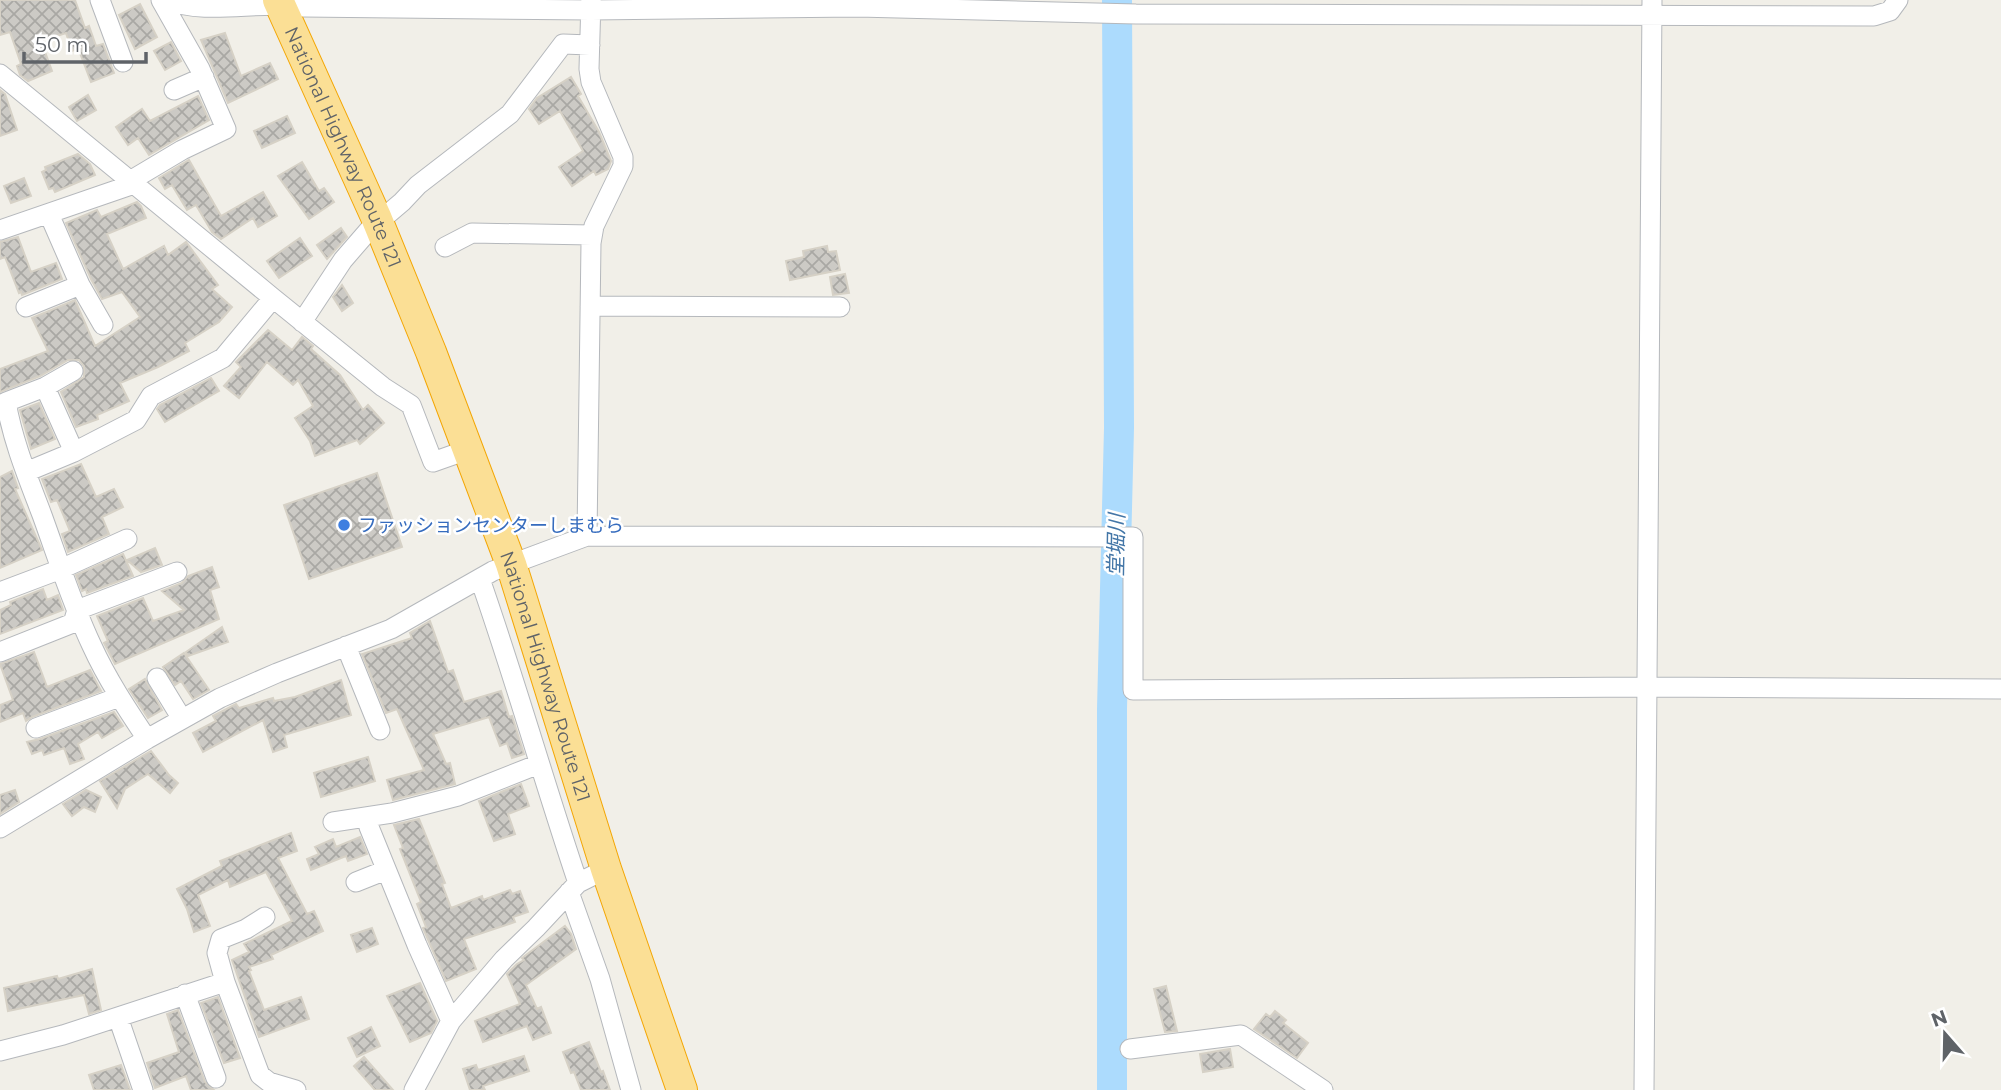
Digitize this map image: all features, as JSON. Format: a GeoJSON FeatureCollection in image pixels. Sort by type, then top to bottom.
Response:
{"type":"FeatureCollection","features":[{"type":"Feature","properties":{"kind":"highway","name":"National Highway Route 121"},"geometry":{"type":"LineString","coordinates":[[279,2],[378,222],[431,352],[511,564],[606,869],[682,1090]]}},
{"type":"Feature","properties":{"kind":"street"},"geometry":{"type":"LineString","coordinates":[[100,0],[123,62]]}},
{"type":"Feature","properties":{"kind":"street"},"geometry":{"type":"LineString","coordinates":[[0,230],[132,183],[182,150],[226,128],[204,78],[160,0]]}},
{"type":"Feature","properties":{"kind":"street"},"geometry":{"type":"LineString","coordinates":[[166,0],[182,5],[279,2],[303,7],[858,4],[1651,7],[1874,16],[1890,11],[1898,0]]}},
{"type":"Feature","properties":{"kind":"street"},"geometry":{"type":"LineString","coordinates":[[587,536],[592,235],[624,166],[623,157],[592,82],[591,5]]}},
{"type":"Feature","properties":{"kind":"street"},"geometry":{"type":"LineString","coordinates":[[1644,1090],[1651,7]]}},
{"type":"Feature","properties":{"kind":"street"},"geometry":{"type":"LineString","coordinates":[[302,322],[343,260],[378,222],[418,185],[510,114],[563,44],[590,45]]}},
{"type":"Feature","properties":{"kind":"street"},"geometry":{"type":"LineString","coordinates":[[0,74],[302,322],[383,387],[411,405],[433,462],[467,450]]}},
{"type":"Feature","properties":{"kind":"street"},"geometry":{"type":"LineString","coordinates":[[174,90],[204,78]]}},
{"type":"Feature","properties":{"kind":"street"},"geometry":{"type":"LineString","coordinates":[[49,214],[80,285],[103,325]]}},
{"type":"Feature","properties":{"kind":"street"},"geometry":{"type":"LineString","coordinates":[[445,247],[472,233],[592,235]]}},
{"type":"Feature","properties":{"kind":"street"},"geometry":{"type":"LineString","coordinates":[[26,307],[80,285]]}},
{"type":"Feature","properties":{"kind":"street"},"geometry":{"type":"LineString","coordinates":[[26,472],[74,452],[136,420],[151,396],[223,358],[273,298]]}},
{"type":"Feature","properties":{"kind":"street"},"geometry":{"type":"LineString","coordinates":[[590,306],[840,307]]}},
{"type":"Feature","properties":{"kind":"street"},"geometry":{"type":"LineString","coordinates":[[73,371],[44,387],[6,402],[13,438],[91,645],[119,697],[147,739]]}},
{"type":"Feature","properties":{"kind":"street"},"geometry":{"type":"LineString","coordinates":[[44,387],[74,452]]}},
{"type":"Feature","properties":{"kind":"street"},"geometry":{"type":"LineString","coordinates":[[0,828],[182,719],[255,683],[391,629],[511,564],[587,536],[1133,537],[1133,690],[1648,687],[2001,689]]}},
{"type":"Feature","properties":{"kind":"street"},"geometry":{"type":"LineString","coordinates":[[0,592],[61,569],[127,539]]}},
{"type":"Feature","properties":{"kind":"street"},"geometry":{"type":"LineString","coordinates":[[77,610],[177,572]]}},
{"type":"Feature","properties":{"kind":"street"},"geometry":{"type":"LineString","coordinates":[[480,579],[514,679],[631,1090]]}},
{"type":"Feature","properties":{"kind":"street"},"geometry":{"type":"LineString","coordinates":[[0,652],[73,623],[77,610]]}},
{"type":"Feature","properties":{"kind":"street"},"geometry":{"type":"LineString","coordinates":[[346,646],[380,730]]}},
{"type":"Feature","properties":{"kind":"street"},"geometry":{"type":"LineString","coordinates":[[157,678],[182,719]]}},
{"type":"Feature","properties":{"kind":"street"},"geometry":{"type":"LineString","coordinates":[[36,728],[119,697]]}},
{"type":"Feature","properties":{"kind":"street"},"geometry":{"type":"LineString","coordinates":[[333,822],[392,813],[458,796],[539,765]]}},
{"type":"Feature","properties":{"kind":"street"},"geometry":{"type":"LineString","coordinates":[[369,827],[451,1021]]}},
{"type":"Feature","properties":{"kind":"street"},"geometry":{"type":"LineString","coordinates":[[414,1090],[451,1021],[504,958],[537,928],[573,887],[606,869]]}},
{"type":"Feature","properties":{"kind":"street"},"geometry":{"type":"LineString","coordinates":[[356,882],[386,870]]}},
{"type":"Feature","properties":{"kind":"street"},"geometry":{"type":"LineString","coordinates":[[265,917],[246,929],[221,939],[217,953],[260,1075],[269,1082],[296,1090]]}},
{"type":"Feature","properties":{"kind":"street"},"geometry":{"type":"LineString","coordinates":[[0,1051],[63,1035],[225,982]]}},
{"type":"Feature","properties":{"kind":"street"},"geometry":{"type":"LineString","coordinates":[[185,994],[216,1078]]}},
{"type":"Feature","properties":{"kind":"street"},"geometry":{"type":"LineString","coordinates":[[118,1017],[144,1090]]}},
{"type":"Feature","properties":{"kind":"street"},"geometry":{"type":"LineString","coordinates":[[1130,1049],[1241,1035],[1323,1090]]}},
{"type":"Feature","properties":{"kind":"building"},"geometry":{"type":"Polygon","coordinates":[[[0,0],[75,0],[85,28],[89,26],[96,46],[103,44],[114,73],[91,82],[78,48],[72,51],[66,33],[41,41],[52,71],[28,81],[20,75],[17,66],[21,64],[10,32],[0,35],[0,0]]]}},
{"type":"Feature","properties":{"kind":"building"},"geometry":{"type":"Polygon","coordinates":[[[140,4],[157,37],[135,49],[119,15],[140,4]]]}},
{"type":"Feature","properties":{"kind":"building"},"geometry":{"type":"Polygon","coordinates":[[[225,33],[241,76],[270,63],[278,79],[228,103],[201,40],[225,33]]]}},
{"type":"Feature","properties":{"kind":"building"},"geometry":{"type":"Polygon","coordinates":[[[171,42],[181,61],[165,70],[154,51],[171,42]]]}},
{"type":"Feature","properties":{"kind":"building"},"geometry":{"type":"Polygon","coordinates":[[[571,77],[611,161],[608,169],[596,175],[594,171],[572,186],[559,167],[583,151],[560,111],[539,124],[529,109],[537,98],[571,77]]]}},
{"type":"Feature","properties":{"kind":"building"},"geometry":{"type":"Polygon","coordinates":[[[0,90],[5,94],[17,130],[0,136],[0,90]]]}},
{"type":"Feature","properties":{"kind":"building"},"geometry":{"type":"Polygon","coordinates":[[[88,95],[96,110],[77,121],[69,107],[88,95]]]}},
{"type":"Feature","properties":{"kind":"building"},"geometry":{"type":"Polygon","coordinates":[[[198,96],[209,120],[149,155],[138,138],[128,145],[116,127],[142,109],[150,121],[198,96]]]}},
{"type":"Feature","properties":{"kind":"building"},"geometry":{"type":"Polygon","coordinates":[[[287,116],[295,133],[262,148],[254,131],[287,116]]]}},
{"type":"Feature","properties":{"kind":"building"},"geometry":{"type":"Polygon","coordinates":[[[78,154],[90,164],[95,175],[55,192],[53,188],[49,189],[42,172],[46,170],[45,167],[78,154]]]}},
{"type":"Feature","properties":{"kind":"building"},"geometry":{"type":"Polygon","coordinates":[[[189,160],[221,216],[263,192],[277,216],[258,227],[253,218],[221,239],[212,232],[196,205],[187,210],[172,185],[165,189],[159,178],[189,160]]]}},
{"type":"Feature","properties":{"kind":"building"},"geometry":{"type":"Polygon","coordinates":[[[302,162],[319,191],[324,188],[334,202],[309,219],[278,176],[302,162]]]}},
{"type":"Feature","properties":{"kind":"building"},"geometry":{"type":"Polygon","coordinates":[[[24,178],[31,196],[11,203],[4,186],[24,178]]]}},
{"type":"Feature","properties":{"kind":"building"},"geometry":{"type":"Polygon","coordinates":[[[137,202],[146,218],[107,234],[123,269],[164,246],[168,255],[186,242],[218,285],[212,289],[232,307],[219,322],[185,343],[189,351],[120,383],[129,401],[97,415],[98,419],[76,427],[61,392],[84,377],[84,366],[79,360],[68,360],[40,376],[0,392],[0,369],[48,351],[32,318],[75,300],[95,346],[140,317],[122,292],[102,299],[66,223],[97,210],[101,217],[137,202]]]}},
{"type":"Feature","properties":{"kind":"building"},"geometry":{"type":"Polygon","coordinates":[[[341,228],[347,237],[327,259],[317,245],[341,228]]]}},
{"type":"Feature","properties":{"kind":"building"},"geometry":{"type":"Polygon","coordinates":[[[18,237],[31,272],[56,263],[62,279],[22,295],[19,293],[5,257],[0,259],[0,242],[18,237]]]}},
{"type":"Feature","properties":{"kind":"building"},"geometry":{"type":"Polygon","coordinates":[[[300,238],[312,256],[279,278],[267,261],[300,238]]]}},
{"type":"Feature","properties":{"kind":"building"},"geometry":{"type":"Polygon","coordinates":[[[827,246],[828,252],[836,251],[840,270],[790,280],[786,261],[804,257],[803,251],[827,246]]]}},
{"type":"Feature","properties":{"kind":"building"},"geometry":{"type":"Polygon","coordinates":[[[845,274],[849,293],[833,295],[830,277],[845,274]]]}},
{"type":"Feature","properties":{"kind":"building"},"geometry":{"type":"Polygon","coordinates":[[[342,285],[353,303],[342,311],[333,297],[342,285]]]}},
{"type":"Feature","properties":{"kind":"building"},"geometry":{"type":"Polygon","coordinates":[[[268,330],[292,350],[302,337],[313,346],[311,349],[340,375],[363,410],[368,405],[384,423],[360,444],[357,440],[315,456],[310,441],[295,418],[313,406],[298,380],[293,385],[267,362],[239,398],[224,386],[241,367],[236,362],[268,330]]]}},
{"type":"Feature","properties":{"kind":"building"},"geometry":{"type":"Polygon","coordinates":[[[211,378],[219,391],[165,422],[157,409],[160,405],[211,378]]]}},
{"type":"Feature","properties":{"kind":"building"},"geometry":{"type":"Polygon","coordinates":[[[39,403],[55,439],[31,449],[20,410],[39,403]]]}},
{"type":"Feature","properties":{"kind":"building"},"geometry":{"type":"Polygon","coordinates":[[[81,464],[96,497],[114,489],[123,507],[102,517],[109,534],[68,552],[62,534],[70,531],[57,500],[51,502],[42,479],[81,464]]]}},
{"type":"Feature","properties":{"kind":"building"},"geometry":{"type":"Polygon","coordinates":[[[12,471],[18,488],[15,489],[42,550],[0,568],[0,477],[12,471]]]}},
{"type":"Feature","properties":{"kind":"building"},"geometry":{"type":"Polygon","coordinates":[[[377,473],[402,547],[309,579],[284,505],[377,473]]]}},
{"type":"Feature","properties":{"kind":"building"},"geometry":{"type":"Polygon","coordinates":[[[155,548],[162,565],[141,572],[127,560],[155,548]]]}},
{"type":"Feature","properties":{"kind":"building"},"geometry":{"type":"Polygon","coordinates":[[[123,554],[133,576],[87,593],[86,589],[82,591],[76,575],[123,554]]]}},
{"type":"Feature","properties":{"kind":"building"},"geometry":{"type":"Polygon","coordinates":[[[212,567],[219,587],[210,590],[219,619],[115,664],[104,643],[108,641],[97,616],[143,598],[153,621],[184,610],[162,591],[182,583],[188,576],[212,567]]]}},
{"type":"Feature","properties":{"kind":"building"},"geometry":{"type":"Polygon","coordinates":[[[43,589],[47,600],[58,595],[63,610],[0,634],[0,610],[11,605],[10,602],[43,589]]]}},
{"type":"Feature","properties":{"kind":"building"},"geometry":{"type":"Polygon","coordinates":[[[430,621],[448,672],[453,670],[464,702],[501,691],[524,754],[512,758],[507,743],[500,746],[489,717],[433,734],[446,764],[450,763],[455,784],[393,800],[387,780],[424,770],[397,709],[386,713],[362,654],[412,638],[410,633],[430,621]]]}},
{"type":"Feature","properties":{"kind":"building"},"geometry":{"type":"Polygon","coordinates":[[[222,627],[228,642],[188,656],[186,652],[222,627]]]}},
{"type":"Feature","properties":{"kind":"building"},"geometry":{"type":"Polygon","coordinates":[[[34,652],[47,687],[90,670],[101,691],[26,721],[23,713],[0,722],[0,705],[13,700],[0,664],[34,652]]]}},
{"type":"Feature","properties":{"kind":"building"},"geometry":{"type":"Polygon","coordinates":[[[184,653],[209,690],[193,699],[181,681],[175,685],[163,667],[184,653]]]}},
{"type":"Feature","properties":{"kind":"building"},"geometry":{"type":"Polygon","coordinates":[[[145,679],[162,710],[148,718],[129,689],[145,679]]]}},
{"type":"Feature","properties":{"kind":"building"},"geometry":{"type":"Polygon","coordinates":[[[341,680],[351,715],[284,735],[287,747],[273,752],[263,720],[203,752],[193,733],[216,721],[213,716],[236,704],[239,708],[273,698],[274,701],[295,697],[341,680]]]}},
{"type":"Feature","properties":{"kind":"building"},"geometry":{"type":"Polygon","coordinates":[[[114,712],[123,726],[102,738],[98,732],[78,744],[84,759],[70,764],[64,748],[44,755],[42,750],[32,754],[27,742],[114,712]]]}},
{"type":"Feature","properties":{"kind":"building"},"geometry":{"type":"Polygon","coordinates":[[[151,751],[178,783],[170,793],[148,774],[125,789],[117,808],[100,781],[151,751]]]}},
{"type":"Feature","properties":{"kind":"building"},"geometry":{"type":"Polygon","coordinates":[[[368,757],[375,781],[321,797],[314,773],[368,757]]]}},
{"type":"Feature","properties":{"kind":"building"},"geometry":{"type":"Polygon","coordinates":[[[521,784],[529,806],[508,814],[515,834],[494,841],[479,801],[521,784]]]}},
{"type":"Feature","properties":{"kind":"building"},"geometry":{"type":"Polygon","coordinates":[[[15,790],[19,802],[0,814],[0,795],[15,790]]]}},
{"type":"Feature","properties":{"kind":"building"},"geometry":{"type":"Polygon","coordinates":[[[86,790],[101,797],[95,812],[84,807],[72,816],[63,804],[86,790]]]}},
{"type":"Feature","properties":{"kind":"building"},"geometry":{"type":"Polygon","coordinates":[[[419,819],[445,883],[442,884],[451,908],[482,896],[483,900],[510,890],[512,894],[520,891],[528,912],[513,917],[515,922],[464,939],[476,969],[446,981],[423,928],[426,927],[417,904],[421,902],[400,849],[403,848],[394,825],[419,819]]]}},
{"type":"Feature","properties":{"kind":"building"},"geometry":{"type":"Polygon","coordinates":[[[291,833],[297,851],[278,858],[307,914],[314,911],[323,931],[271,955],[273,959],[249,967],[264,1010],[301,997],[309,1019],[259,1037],[232,960],[249,952],[244,944],[292,921],[266,872],[230,887],[228,880],[198,895],[210,926],[194,932],[177,889],[222,866],[220,861],[291,833]]]}},
{"type":"Feature","properties":{"kind":"building"},"geometry":{"type":"Polygon","coordinates":[[[360,837],[367,854],[348,861],[346,856],[311,870],[307,859],[319,854],[315,847],[333,839],[336,847],[360,837]]]}},
{"type":"Feature","properties":{"kind":"building"},"geometry":{"type":"Polygon","coordinates":[[[565,926],[576,949],[526,985],[537,1009],[541,1007],[551,1033],[533,1040],[527,1026],[483,1042],[475,1021],[520,1004],[507,974],[524,960],[522,958],[565,926]]]}},
{"type":"Feature","properties":{"kind":"building"},"geometry":{"type":"Polygon","coordinates":[[[372,928],[378,944],[357,952],[351,935],[372,928]]]}},
{"type":"Feature","properties":{"kind":"building"},"geometry":{"type":"Polygon","coordinates":[[[92,969],[101,1010],[89,1014],[84,995],[8,1011],[4,988],[57,976],[58,979],[92,969]]]}},
{"type":"Feature","properties":{"kind":"building"},"geometry":{"type":"Polygon","coordinates":[[[420,983],[437,1021],[431,1033],[410,1042],[387,996],[420,983]]]}},
{"type":"Feature","properties":{"kind":"building"},"geometry":{"type":"Polygon","coordinates":[[[1166,986],[1177,1031],[1165,1032],[1154,989],[1166,986]]]}},
{"type":"Feature","properties":{"kind":"building"},"geometry":{"type":"Polygon","coordinates":[[[218,997],[240,1058],[224,1063],[201,1003],[218,997]]]}},
{"type":"Feature","properties":{"kind":"building"},"geometry":{"type":"Polygon","coordinates":[[[178,1010],[205,1082],[214,1090],[191,1090],[186,1076],[155,1088],[147,1063],[179,1052],[167,1014],[178,1010]]]}},
{"type":"Feature","properties":{"kind":"building"},"geometry":{"type":"Polygon","coordinates":[[[1275,1011],[1286,1020],[1283,1023],[1308,1043],[1297,1058],[1254,1029],[1266,1014],[1270,1017],[1275,1011]]]}},
{"type":"Feature","properties":{"kind":"building"},"geometry":{"type":"Polygon","coordinates":[[[371,1027],[380,1046],[357,1057],[348,1038],[371,1027]]]}},
{"type":"Feature","properties":{"kind":"building"},"geometry":{"type":"Polygon","coordinates":[[[589,1042],[610,1090],[581,1090],[574,1072],[571,1073],[563,1052],[589,1042]]]}},
{"type":"Feature","properties":{"kind":"building"},"geometry":{"type":"Polygon","coordinates":[[[1230,1049],[1233,1067],[1203,1072],[1200,1054],[1230,1049]]]}},
{"type":"Feature","properties":{"kind":"building"},"geometry":{"type":"Polygon","coordinates":[[[524,1056],[529,1071],[483,1086],[485,1090],[470,1090],[463,1069],[476,1065],[478,1070],[524,1056]]]}},
{"type":"Feature","properties":{"kind":"building"},"geometry":{"type":"Polygon","coordinates":[[[364,1057],[393,1090],[375,1090],[354,1066],[364,1057]]]}},
{"type":"Feature","properties":{"kind":"building"},"geometry":{"type":"Polygon","coordinates":[[[121,1065],[130,1090],[94,1090],[89,1075],[121,1065]]]}},
{"type":"Feature","properties":{"kind":"waterway","name":"堂堀川"},"geometry":{"type":"LineString","coordinates":[[1112,1090],[1112,709],[1119,428],[1117,0]]}},
{"type":"Feature","properties":{"kind":"place","name":"ファッションセンターしまむら"},"geometry":{"type":"Point","coordinates":[344,525]}}]}
